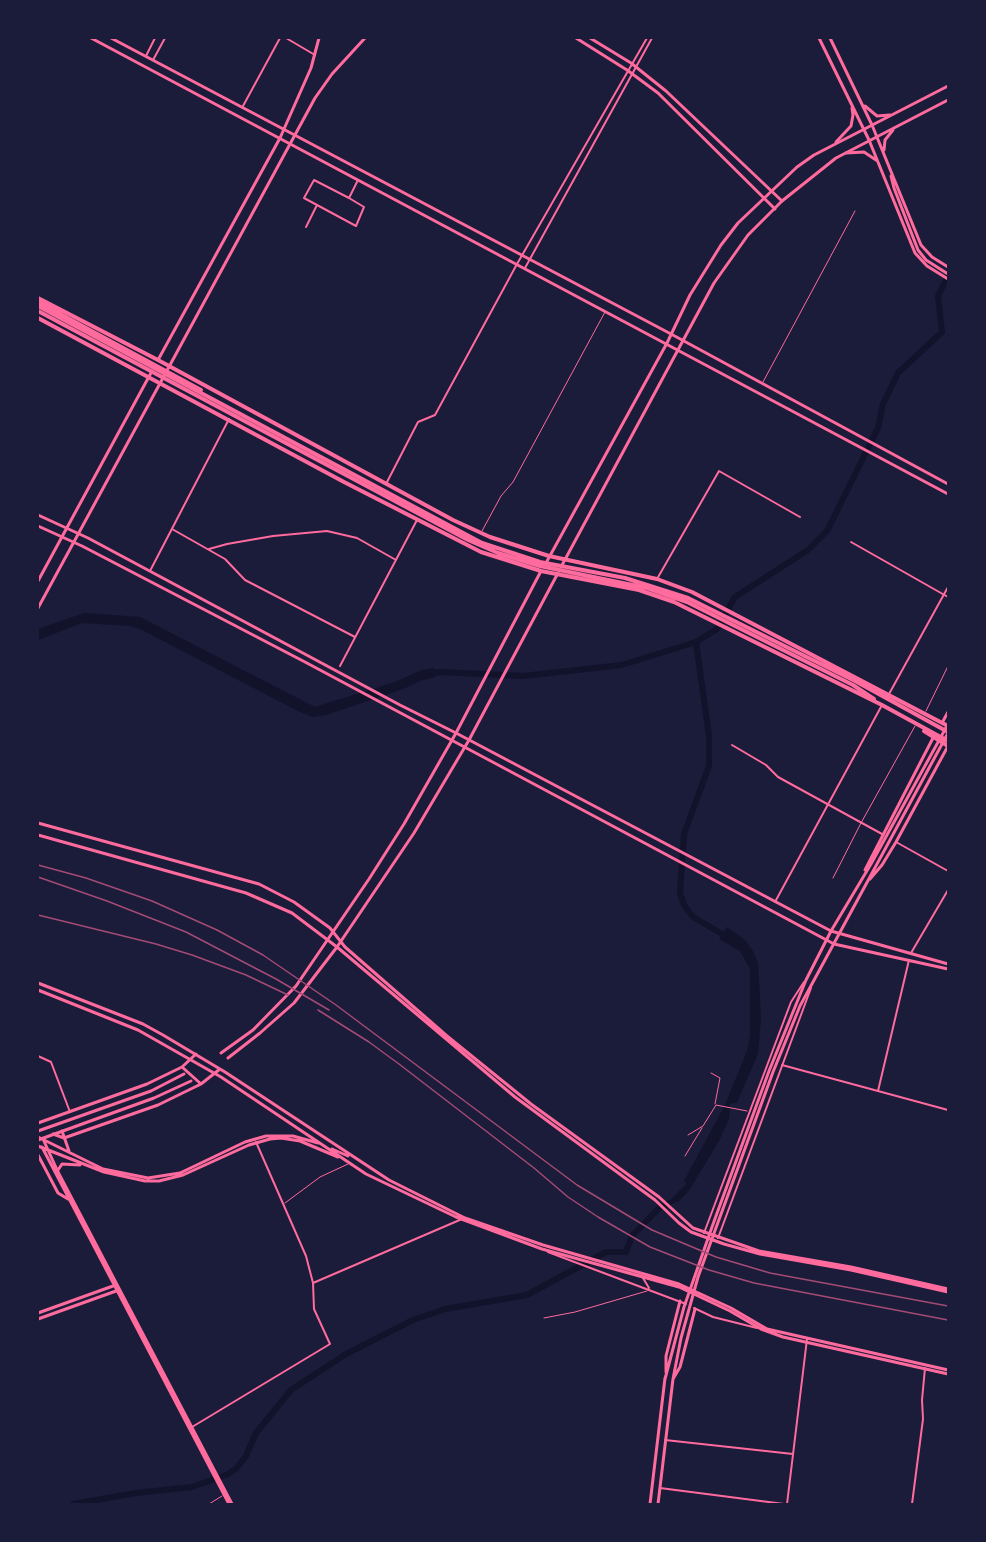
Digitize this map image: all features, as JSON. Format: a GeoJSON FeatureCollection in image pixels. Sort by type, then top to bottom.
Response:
{"type":"FeatureCollection","features":[{"type":"Feature","properties":{"kind":"highway"},"geometry":{"type":"LineString","coordinates":[[38,302],[158,360],[386,484],[481,532],[549,556],[657,579],[692,592],[865,681],[948,733]]}},
{"type":"Feature","properties":{"kind":"highway"},"geometry":{"type":"LineString","coordinates":[[38,302],[222,404],[482,543],[540,562],[625,578],[679,594],[854,683],[882,705]]}},
{"type":"Feature","properties":{"kind":"highway"},"geometry":{"type":"LineString","coordinates":[[38,312],[483,547],[540,566],[647,588],[687,602],[854,683],[948,725]]}},
{"type":"Feature","properties":{"kind":"highway"},"geometry":{"type":"LineString","coordinates":[[38,318],[481,552],[541,571],[639,590],[674,602],[882,705],[948,744]]}},
{"type":"Feature","properties":{"kind":"highway"},"geometry":{"type":"LineString","coordinates":[[916,724],[933,738],[948,744]]}},
{"type":"Feature","properties":{"kind":"main road"},"geometry":{"type":"LineString","coordinates":[[91,38],[948,494]]}},
{"type":"Feature","properties":{"kind":"main road"},"geometry":{"type":"LineString","coordinates":[[111,38],[683,340],[948,484]]}},
{"type":"Feature","properties":{"kind":"main road"},"geometry":{"type":"LineString","coordinates":[[38,581],[280,138],[311,68],[319,38]]}},
{"type":"Feature","properties":{"kind":"main road"},"geometry":{"type":"LineString","coordinates":[[38,608],[315,98],[332,74],[365,38]]}},
{"type":"Feature","properties":{"kind":"main road"},"geometry":{"type":"LineString","coordinates":[[576,38],[627,70],[658,93],[775,209]]}},
{"type":"Feature","properties":{"kind":"main road"},"geometry":{"type":"LineString","coordinates":[[590,38],[636,66],[690,111],[782,201]]}},
{"type":"Feature","properties":{"kind":"main road"},"geometry":{"type":"LineString","coordinates":[[819,38],[869,140],[915,253],[932,270],[948,279]]}},
{"type":"Feature","properties":{"kind":"main road"},"geometry":{"type":"LineString","coordinates":[[830,38],[872,125],[921,245],[928,254],[948,267]]}},
{"type":"Feature","properties":{"kind":"main road"},"geometry":{"type":"LineString","coordinates":[[221,1053],[253,1030],[296,986],[404,824],[456,733],[690,295],[721,245],[738,223],[797,167],[836,142],[948,86]]}},
{"type":"Feature","properties":{"kind":"main road"},"geometry":{"type":"LineString","coordinates":[[228,1058],[294,1002],[338,948],[414,833],[469,740],[714,283],[734,253],[782,201],[817,172],[844,153],[948,99]]}},
{"type":"Feature","properties":{"kind":"main road"},"geometry":{"type":"LineString","coordinates":[[861,101],[877,116],[892,115]]}},
{"type":"Feature","properties":{"kind":"main road"},"geometry":{"type":"LineString","coordinates":[[836,142],[851,126],[854,115],[851,104]]}},
{"type":"Feature","properties":{"kind":"main road"},"geometry":{"type":"LineString","coordinates":[[884,155],[885,140],[896,126]]}},
{"type":"Feature","properties":{"kind":"main road"},"geometry":{"type":"LineString","coordinates":[[844,153],[864,152],[878,163]]}},
{"type":"Feature","properties":{"kind":"main road"},"geometry":{"type":"LineString","coordinates":[[889,168],[894,188],[921,254],[926,260],[948,274]]}},
{"type":"Feature","properties":{"kind":"main road"},"geometry":{"type":"LineString","coordinates":[[38,515],[78,533],[831,931],[948,964]]}},
{"type":"Feature","properties":{"kind":"main road"},"geometry":{"type":"LineString","coordinates":[[38,526],[74,542],[305,662],[834,944],[948,969]]}},
{"type":"Feature","properties":{"kind":"main road"},"geometry":{"type":"LineString","coordinates":[[942,723],[948,712]]}},
{"type":"Feature","properties":{"kind":"main road"},"geometry":{"type":"LineString","coordinates":[[658,1504],[673,1379],[681,1338],[699,1278],[773,1072],[800,1006],[948,725]]}},
{"type":"Feature","properties":{"kind":"main road"},"geometry":{"type":"LineString","coordinates":[[860,881],[873,865],[948,733]]}},
{"type":"Feature","properties":{"kind":"main road"},"geometry":{"type":"LineString","coordinates":[[665,1378],[684,1308],[712,1227],[806,980],[860,881],[933,738]]}},
{"type":"Feature","properties":{"kind":"main road"},"geometry":{"type":"LineString","coordinates":[[865,885],[882,865],[896,842],[948,744]]}},
{"type":"Feature","properties":{"kind":"main road"},"geometry":{"type":"LineString","coordinates":[[38,823],[259,884],[294,902],[333,931],[345,947],[447,1036],[531,1104],[657,1198],[693,1228],[759,1251],[851,1267],[948,1290]]}},
{"type":"Feature","properties":{"kind":"main road"},"geometry":{"type":"LineString","coordinates":[[38,835],[246,893],[292,913],[338,948],[515,1097],[657,1198],[679,1223],[702,1236],[760,1254],[948,1290]]}},
{"type":"Feature","properties":{"kind":"main road"},"geometry":{"type":"LineString","coordinates":[[38,983],[142,1024],[196,1054],[389,1180],[465,1218],[581,1258]]}},
{"type":"Feature","properties":{"kind":"main road"},"geometry":{"type":"LineString","coordinates":[[38,990],[138,1030],[214,1073],[366,1174],[462,1219],[537,1248],[641,1275],[699,1295],[759,1328],[783,1337],[948,1372]]}},
{"type":"Feature","properties":{"kind":"main road"},"geometry":{"type":"LineString","coordinates":[[38,1123],[147,1084],[182,1067],[196,1054]]}},
{"type":"Feature","properties":{"kind":"main road"},"geometry":{"type":"LineString","coordinates":[[182,1067],[201,1084]]}},
{"type":"Feature","properties":{"kind":"main road"},"geometry":{"type":"LineString","coordinates":[[53,1134],[64,1138],[158,1105],[201,1084],[220,1069]]}},
{"type":"Feature","properties":{"kind":"main road"},"geometry":{"type":"LineString","coordinates":[[38,1131],[151,1091],[184,1074]]}},
{"type":"Feature","properties":{"kind":"main road"},"geometry":{"type":"LineString","coordinates":[[43,1139],[154,1098],[191,1080]]}},
{"type":"Feature","properties":{"kind":"main road"},"geometry":{"type":"LineString","coordinates":[[62,1131],[69,1151]]}},
{"type":"Feature","properties":{"kind":"main road"},"geometry":{"type":"LineString","coordinates":[[58,1172],[58,1167],[62,1164],[88,1165],[123,1174],[155,1178],[180,1173],[245,1142],[266,1136],[293,1136],[323,1145],[357,1160]]}},
{"type":"Feature","properties":{"kind":"main road"},"geometry":{"type":"LineString","coordinates":[[42,1147],[125,1178],[159,1181],[189,1173],[256,1142],[280,1138],[313,1146],[350,1163]]}},
{"type":"Feature","properties":{"kind":"main road"},"geometry":{"type":"LineString","coordinates":[[38,1139],[43,1139],[69,1151],[88,1165]]}},
{"type":"Feature","properties":{"kind":"main road"},"geometry":{"type":"LineString","coordinates":[[43,1139],[42,1147],[69,1201],[230,1504]]}},
{"type":"Feature","properties":{"kind":"main road"},"geometry":{"type":"LineString","coordinates":[[42,1147],[58,1172],[203,1451]]}},
{"type":"Feature","properties":{"kind":"main road"},"geometry":{"type":"LineString","coordinates":[[38,1155],[58,1193],[69,1201]]}},
{"type":"Feature","properties":{"kind":"main road"},"geometry":{"type":"LineString","coordinates":[[599,1263],[680,1284],[767,1329],[807,1341]]}},
{"type":"Feature","properties":{"kind":"main road"},"geometry":{"type":"LineString","coordinates":[[38,1313],[114,1286]]}},
{"type":"Feature","properties":{"kind":"main road"},"geometry":{"type":"LineString","coordinates":[[38,1319],[116,1291]]}},
{"type":"Feature","properties":{"kind":"main road"},"geometry":{"type":"LineString","coordinates":[[650,1504],[666,1356],[680,1301]]}},
{"type":"Feature","properties":{"kind":"main road"},"geometry":{"type":"LineString","coordinates":[[673,1379],[680,1367],[695,1309]]}},
{"type":"Feature","properties":{"kind":"main road"},"geometry":{"type":"LineString","coordinates":[[223,1490],[230,1504]]}},
{"type":"Feature","properties":{"kind":"street"},"geometry":{"type":"LineString","coordinates":[[146,56],[155,38]]}},
{"type":"Feature","properties":{"kind":"street"},"geometry":{"type":"LineString","coordinates":[[153,60],[165,38]]}},
{"type":"Feature","properties":{"kind":"street"},"geometry":{"type":"LineString","coordinates":[[242,107],[280,38]]}},
{"type":"Feature","properties":{"kind":"street"},"geometry":{"type":"LineString","coordinates":[[286,38],[315,55]]}},
{"type":"Feature","properties":{"kind":"street"},"geometry":{"type":"LineString","coordinates":[[386,484],[418,422],[435,415],[517,264],[647,38]]}},
{"type":"Feature","properties":{"kind":"street"},"geometry":{"type":"LineString","coordinates":[[525,268],[652,38]]}},
{"type":"Feature","properties":{"kind":"street"},"geometry":{"type":"LineString","coordinates":[[314,180],[349,198],[364,207],[356,226],[304,198],[314,180]]}},
{"type":"Feature","properties":{"kind":"street"},"geometry":{"type":"LineString","coordinates":[[349,198],[358,180]]}},
{"type":"Feature","properties":{"kind":"street"},"geometry":{"type":"LineString","coordinates":[[306,227],[317,205]]}},
{"type":"Feature","properties":{"kind":"street"},"geometry":{"type":"LineString","coordinates":[[150,571],[229,419]]}},
{"type":"Feature","properties":{"kind":"street"},"geometry":{"type":"LineString","coordinates":[[657,579],[718,471],[800,517]]}},
{"type":"Feature","properties":{"kind":"street"},"geometry":{"type":"LineString","coordinates":[[340,666],[417,520]]}},
{"type":"Feature","properties":{"kind":"street"},"geometry":{"type":"LineString","coordinates":[[172,529],[225,559],[245,580],[355,637]]}},
{"type":"Feature","properties":{"kind":"street"},"geometry":{"type":"LineString","coordinates":[[209,550],[227,544],[273,536],[327,531],[357,538],[396,560]]}},
{"type":"Feature","properties":{"kind":"street"},"geometry":{"type":"LineString","coordinates":[[851,542],[948,597]]}},
{"type":"Feature","properties":{"kind":"street"},"geometry":{"type":"LineString","coordinates":[[886,696],[948,587]]}},
{"type":"Feature","properties":{"kind":"street"},"geometry":{"type":"LineString","coordinates":[[775,902],[882,705]]}},
{"type":"Feature","properties":{"kind":"street"},"geometry":{"type":"LineString","coordinates":[[732,746],[765,765],[778,777],[882,834]]}},
{"type":"Feature","properties":{"kind":"street"},"geometry":{"type":"LineString","coordinates":[[896,842],[948,871]]}},
{"type":"Feature","properties":{"kind":"street"},"geometry":{"type":"LineString","coordinates":[[911,953],[948,890]]}},
{"type":"Feature","properties":{"kind":"street"},"geometry":{"type":"LineString","coordinates":[[878,1091],[909,960]]}},
{"type":"Feature","properties":{"kind":"street"},"geometry":{"type":"LineString","coordinates":[[704,1233],[791,1002],[806,980]]}},
{"type":"Feature","properties":{"kind":"street"},"geometry":{"type":"LineString","coordinates":[[718,1238],[813,982]]}},
{"type":"Feature","properties":{"kind":"street"},"geometry":{"type":"LineString","coordinates":[[38,1056],[51,1062],[70,1112]]}},
{"type":"Feature","properties":{"kind":"street"},"geometry":{"type":"LineString","coordinates":[[782,1065],[948,1110]]}},
{"type":"Feature","properties":{"kind":"street"},"geometry":{"type":"LineString","coordinates":[[192,1427],[330,1344],[314,1309],[313,1283],[306,1256],[256,1142]]}},
{"type":"Feature","properties":{"kind":"street"},"geometry":{"type":"LineString","coordinates":[[313,1283],[462,1219]]}},
{"type":"Feature","properties":{"kind":"street"},"geometry":{"type":"LineString","coordinates":[[537,1248],[588,1269],[680,1301],[713,1317],[767,1329]]}},
{"type":"Feature","properties":{"kind":"street"},"geometry":{"type":"LineString","coordinates":[[641,1275],[650,1290]]}},
{"type":"Feature","properties":{"kind":"street"},"geometry":{"type":"LineString","coordinates":[[660,1488],[786,1504],[807,1341]]}},
{"type":"Feature","properties":{"kind":"street"},"geometry":{"type":"LineString","coordinates":[[912,1504],[923,1419],[922,1400],[926,1367]]}},
{"type":"Feature","properties":{"kind":"street"},"geometry":{"type":"LineString","coordinates":[[665,1440],[793,1454]]}},
{"type":"Feature","properties":{"kind":"lane"},"geometry":{"type":"LineString","coordinates":[[762,383],[855,211]]}},
{"type":"Feature","properties":{"kind":"lane"},"geometry":{"type":"LineString","coordinates":[[481,532],[501,496],[513,482],[606,311]]}},
{"type":"Feature","properties":{"kind":"lane"},"geometry":{"type":"LineString","coordinates":[[925,712],[948,666]]}},
{"type":"Feature","properties":{"kind":"lane"},"geometry":{"type":"LineString","coordinates":[[833,878],[916,724]]}},
{"type":"Feature","properties":{"kind":"lane"},"geometry":{"type":"LineString","coordinates":[[685,1156],[716,1105],[714,1102],[720,1078],[711,1073]]}},
{"type":"Feature","properties":{"kind":"lane"},"geometry":{"type":"LineString","coordinates":[[716,1105],[749,1112]]}},
{"type":"Feature","properties":{"kind":"lane"},"geometry":{"type":"LineString","coordinates":[[688,1135],[703,1126]]}},
{"type":"Feature","properties":{"kind":"lane"},"geometry":{"type":"LineString","coordinates":[[284,1204],[320,1177],[350,1163]]}},
{"type":"Feature","properties":{"kind":"lane"},"geometry":{"type":"LineString","coordinates":[[544,1318],[575,1312],[650,1290]]}},
{"type":"Feature","properties":{"kind":"lane"},"geometry":{"type":"LineString","coordinates":[[209,1504],[224,1495]]}},
{"type":"Feature","properties":{"kind":"shaded area"},"geometry":{"type":"Polygon","coordinates":[[[84,613],[140,617],[315,707],[395,682],[422,670],[434,668],[435,677],[326,715],[313,717],[131,626],[82,623],[38,640],[38,629],[84,613]]]}},
{"type":"Feature","properties":{"kind":"shaded area"},"geometry":{"type":"Polygon","coordinates":[[[727,927],[745,940],[758,963],[761,1018],[758,1054],[737,1102],[730,1104],[729,1119],[719,1141],[688,1192],[679,1201],[662,1208],[656,1205],[670,1200],[686,1184],[684,1181],[725,1105],[747,1051],[750,1036],[750,969],[740,951],[719,939],[727,927]]]}},
{"type":"Feature","properties":{"kind":"waterway"},"geometry":{"type":"LineString","coordinates":[[429,674],[440,672],[523,676],[622,665],[696,642],[717,629],[735,597],[808,550],[827,531],[878,428],[883,404],[898,373],[942,332],[938,296],[948,276]]}},
{"type":"Feature","properties":{"kind":"waterway"},"geometry":{"type":"LineString","coordinates":[[696,642],[709,736],[709,766],[684,834],[680,893],[684,905],[693,917],[729,938]]}},
{"type":"Feature","properties":{"kind":"waterway"},"geometry":{"type":"LineString","coordinates":[[73,1504],[136,1493],[192,1487],[226,1475],[236,1469],[246,1456],[256,1433],[291,1390],[346,1354],[413,1320],[445,1309],[527,1295],[606,1252],[626,1252],[632,1236],[659,1208],[668,1204]]}},
{"type":"Feature","properties":{"kind":"railway"},"geometry":{"type":"LineString","coordinates":[[38,865],[86,878],[152,901],[217,930],[263,955],[336,1005],[577,1185],[652,1230],[716,1257],[770,1273],[948,1306]]}},
{"type":"Feature","properties":{"kind":"railway"},"geometry":{"type":"LineString","coordinates":[[38,877],[186,932],[276,979],[329,1010]]}},
{"type":"Feature","properties":{"kind":"railway"},"geometry":{"type":"LineString","coordinates":[[38,915],[192,955],[246,975],[288,995]]}},
{"type":"Feature","properties":{"kind":"railway"},"geometry":{"type":"LineString","coordinates":[[318,1010],[399,1064],[568,1197],[650,1247],[709,1270],[754,1283],[948,1320]]}}]}
